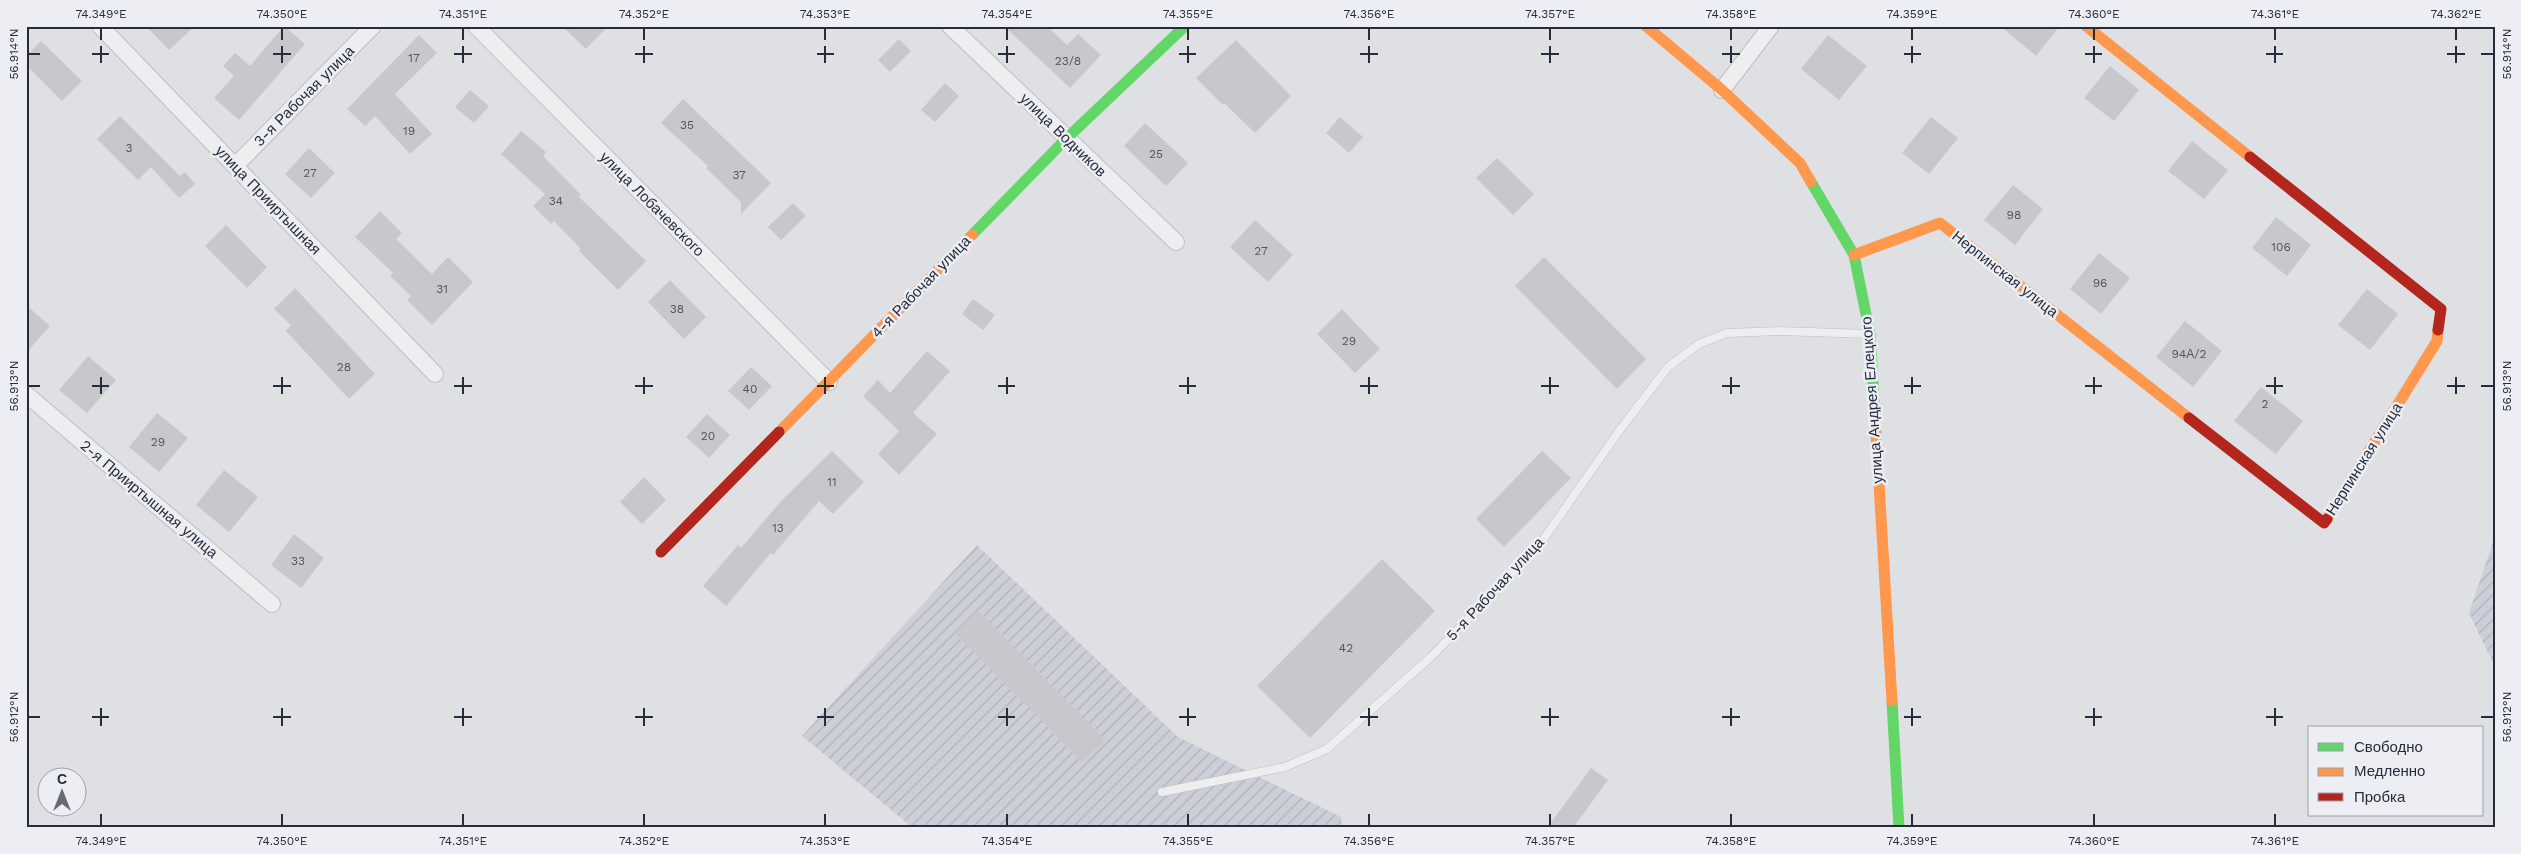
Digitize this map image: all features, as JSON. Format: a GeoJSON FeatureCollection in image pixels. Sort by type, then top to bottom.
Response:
{"type":"FeatureCollection","features":[{"type":"Feature","properties":{"kind":"street","name":"улица Прииртышная"},"geometry":{"type":"LineString","coordinates":[[100,26],[435,374]]}},
{"type":"Feature","properties":{"kind":"street","name":"3-я Рабочая улица"},"geometry":{"type":"LineString","coordinates":[[235,166],[373,26]]}},
{"type":"Feature","properties":{"kind":"street","name":"улица Лобачевского"},"geometry":{"type":"LineString","coordinates":[[476,26],[829,382]]}},
{"type":"Feature","properties":{"kind":"street","name":"улица Водников"},"geometry":{"type":"LineString","coordinates":[[950,26],[1176,242]]}},
{"type":"Feature","properties":{"kind":"street","name":"4-я Рабочая улица"},"geometry":{"type":"LineString","coordinates":[[661,552],[1066,138],[1185,26]]}},
{"type":"Feature","properties":{"kind":"street","name":"улица Андрея Елецкого"},"geometry":{"type":"LineString","coordinates":[[1646,26],[1722,90],[1800,163],[1854,255],[1870,334],[1899,828]]}},
{"type":"Feature","properties":{"kind":"street"},"geometry":{"type":"LineString","coordinates":[[1722,90],[1771,26]]}},
{"type":"Feature","properties":{"kind":"street","name":"Нерпинская улица"},"geometry":{"type":"LineString","coordinates":[[1854,255],[1940,223],[2324,523],[2437,341],[2441,310],[2086,26]]}},
{"type":"Feature","properties":{"kind":"street","name":"2-я Прииртышная улица"},"geometry":{"type":"LineString","coordinates":[[26,394],[272,604]]}},
{"type":"Feature","properties":{"kind":"lane","name":"5-я Рабочая улица"},"geometry":{"type":"LineString","coordinates":[[1162,792],[1285,768],[1327,749],[1432,656],[1538,547],[1619,431],[1668,367],[1699,344],[1727,333],[1780,331],[1870,334]]}},
{"type":"Feature","properties":{"kind":"shaded area"},"geometry":{"type":"Polygon","coordinates":[[[2495,536],[2495,667],[2469,613],[2495,536]]]}},
{"type":"Feature","properties":{"kind":"shaded area"},"geometry":{"type":"Polygon","coordinates":[[[977,545],[1178,737],[1341,817],[1342,828],[913,828],[802,736],[977,545]]]}},
{"type":"Feature","properties":{"kind":"building"},"geometry":{"type":"Polygon","coordinates":[[[146,26],[195,26],[169,50],[146,26]]]}},
{"type":"Feature","properties":{"kind":"building"},"geometry":{"type":"Polygon","coordinates":[[[284,26],[305,44],[239,120],[214,98],[234,76],[223,66],[235,53],[250,66],[284,26]]]}},
{"type":"Feature","properties":{"kind":"building"},"geometry":{"type":"Polygon","coordinates":[[[562,26],[608,26],[586,49],[562,26]]]}},
{"type":"Feature","properties":{"kind":"building"},"geometry":{"type":"Polygon","coordinates":[[[1004,26],[1047,26],[1067,45],[1078,34],[1101,55],[1070,88],[1004,26]]]}},
{"type":"Feature","properties":{"kind":"building"},"geometry":{"type":"Polygon","coordinates":[[[2000,26],[2060,26],[2036,56],[2000,26]]]}},
{"type":"Feature","properties":{"kind":"building"},"geometry":{"type":"Polygon","coordinates":[[[419,35],[437,53],[395,94],[432,134],[410,154],[375,116],[365,126],[347,109],[419,35]]]}},
{"type":"Feature","properties":{"kind":"building"},"geometry":{"type":"Polygon","coordinates":[[[1828,35],[1867,66],[1839,100],[1801,69],[1828,35]]]}},
{"type":"Feature","properties":{"kind":"building"},"geometry":{"type":"Polygon","coordinates":[[[899,39],[911,51],[890,72],[878,60],[899,39]]]}},
{"type":"Feature","properties":{"kind":"building"},"geometry":{"type":"Polygon","coordinates":[[[1236,40],[1291,96],[1255,133],[1196,78],[1236,40]]]}},
{"type":"Feature","properties":{"kind":"building"},"geometry":{"type":"Polygon","coordinates":[[[41,41],[82,81],[62,101],[26,65],[26,56],[41,41]]]}},
{"type":"Feature","properties":{"kind":"building"},"geometry":{"type":"Polygon","coordinates":[[[2110,66],[2139,90],[2114,121],[2084,98],[2110,66]]]}},
{"type":"Feature","properties":{"kind":"building"},"geometry":{"type":"Polygon","coordinates":[[[945,83],[959,96],[935,122],[921,110],[945,83]]]}},
{"type":"Feature","properties":{"kind":"building"},"geometry":{"type":"Polygon","coordinates":[[[470,90],[489,106],[474,123],[455,107],[470,90]]]}},
{"type":"Feature","properties":{"kind":"building"},"geometry":{"type":"Polygon","coordinates":[[[683,99],[771,183],[741,214],[741,202],[706,168],[708,166],[661,123],[683,99]]]}},
{"type":"Feature","properties":{"kind":"building"},"geometry":{"type":"Polygon","coordinates":[[[120,116],[180,176],[185,172],[195,184],[179,198],[151,167],[138,180],[97,139],[120,116]]]}},
{"type":"Feature","properties":{"kind":"building"},"geometry":{"type":"Polygon","coordinates":[[[1340,117],[1363,137],[1349,153],[1326,133],[1340,117]]]}},
{"type":"Feature","properties":{"kind":"building"},"geometry":{"type":"Polygon","coordinates":[[[1931,117],[1958,138],[1929,174],[1902,153],[1931,117]]]}},
{"type":"Feature","properties":{"kind":"building"},"geometry":{"type":"Polygon","coordinates":[[[1145,123],[1188,163],[1166,186],[1124,146],[1145,123]]]}},
{"type":"Feature","properties":{"kind":"building"},"geometry":{"type":"Polygon","coordinates":[[[521,131],[546,152],[543,156],[581,195],[578,196],[646,261],[618,290],[579,251],[581,249],[554,221],[551,224],[533,206],[545,194],[501,154],[521,131]]]}},
{"type":"Feature","properties":{"kind":"building"},"geometry":{"type":"Polygon","coordinates":[[[2192,141],[2228,170],[2204,199],[2168,171],[2192,141]]]}},
{"type":"Feature","properties":{"kind":"building"},"geometry":{"type":"Polygon","coordinates":[[[309,148],[335,173],[311,198],[285,174],[309,148]]]}},
{"type":"Feature","properties":{"kind":"building"},"geometry":{"type":"Polygon","coordinates":[[[1497,158],[1534,194],[1513,215],[1476,178],[1497,158]]]}},
{"type":"Feature","properties":{"kind":"building"},"geometry":{"type":"Polygon","coordinates":[[[2013,185],[2043,209],[2015,245],[1984,220],[2013,185]]]}},
{"type":"Feature","properties":{"kind":"building"},"geometry":{"type":"Polygon","coordinates":[[[793,203],[806,216],[781,240],[768,227],[793,203]]]}},
{"type":"Feature","properties":{"kind":"building"},"geometry":{"type":"Polygon","coordinates":[[[380,211],[402,233],[396,239],[432,274],[448,257],[473,282],[432,325],[407,300],[411,296],[390,276],[393,273],[355,237],[380,211]]]}},
{"type":"Feature","properties":{"kind":"building"},"geometry":{"type":"Polygon","coordinates":[[[2276,217],[2311,245],[2287,276],[2252,248],[2276,217]]]}},
{"type":"Feature","properties":{"kind":"building"},"geometry":{"type":"Polygon","coordinates":[[[1255,220],[1293,255],[1268,282],[1230,247],[1255,220]]]}},
{"type":"Feature","properties":{"kind":"building"},"geometry":{"type":"Polygon","coordinates":[[[226,225],[267,267],[247,288],[205,246],[226,225]]]}},
{"type":"Feature","properties":{"kind":"building"},"geometry":{"type":"Polygon","coordinates":[[[2099,253],[2130,278],[2101,314],[2070,289],[2099,253]]]}},
{"type":"Feature","properties":{"kind":"building"},"geometry":{"type":"Polygon","coordinates":[[[1544,257],[1646,359],[1617,389],[1515,286],[1544,257]]]}},
{"type":"Feature","properties":{"kind":"building"},"geometry":{"type":"Polygon","coordinates":[[[670,280],[706,317],[684,339],[648,302],[670,280]]]}},
{"type":"Feature","properties":{"kind":"building"},"geometry":{"type":"Polygon","coordinates":[[[295,288],[375,374],[349,399],[286,331],[291,325],[274,309],[295,288]]]}},
{"type":"Feature","properties":{"kind":"building"},"geometry":{"type":"Polygon","coordinates":[[[2367,289],[2398,314],[2370,350],[2338,325],[2367,289]]]}},
{"type":"Feature","properties":{"kind":"building"},"geometry":{"type":"Polygon","coordinates":[[[973,299],[995,315],[983,330],[962,314],[973,299]]]}},
{"type":"Feature","properties":{"kind":"building"},"geometry":{"type":"Polygon","coordinates":[[[26,305],[50,326],[26,353],[26,305]]]}},
{"type":"Feature","properties":{"kind":"building"},"geometry":{"type":"Polygon","coordinates":[[[1342,309],[1380,349],[1355,373],[1317,334],[1342,309]]]}},
{"type":"Feature","properties":{"kind":"building"},"geometry":{"type":"Polygon","coordinates":[[[2185,321],[2222,351],[2193,387],[2156,357],[2185,321]]]}},
{"type":"Feature","properties":{"kind":"building"},"geometry":{"type":"Polygon","coordinates":[[[927,351],[950,371],[913,413],[937,434],[899,475],[878,454],[899,431],[863,396],[878,380],[890,393],[927,351]]]}},
{"type":"Feature","properties":{"kind":"building"},"geometry":{"type":"Polygon","coordinates":[[[88,356],[116,380],[87,413],[59,390],[88,356]]]}},
{"type":"Feature","properties":{"kind":"building"},"geometry":{"type":"Polygon","coordinates":[[[751,367],[772,386],[749,410],[728,391],[751,367]]]}},
{"type":"Feature","properties":{"kind":"building"},"geometry":{"type":"Polygon","coordinates":[[[2261,387],[2303,421],[2276,454],[2234,421],[2261,387]]]}},
{"type":"Feature","properties":{"kind":"building"},"geometry":{"type":"Polygon","coordinates":[[[157,413],[188,438],[159,472],[129,447],[157,413]]]}},
{"type":"Feature","properties":{"kind":"building"},"geometry":{"type":"Polygon","coordinates":[[[707,414],[730,435],[709,458],[686,437],[707,414]]]}},
{"type":"Feature","properties":{"kind":"building"},"geometry":{"type":"Polygon","coordinates":[[[832,451],[864,482],[833,514],[819,501],[726,606],[703,586],[738,545],[741,548],[782,500],[832,451]]]}},
{"type":"Feature","properties":{"kind":"building"},"geometry":{"type":"Polygon","coordinates":[[[1542,451],[1571,478],[1504,547],[1476,519],[1542,451]]]}},
{"type":"Feature","properties":{"kind":"building"},"geometry":{"type":"Polygon","coordinates":[[[224,470],[258,497],[229,532],[196,505],[224,470]]]}},
{"type":"Feature","properties":{"kind":"building"},"geometry":{"type":"Polygon","coordinates":[[[644,477],[666,500],[642,524],[620,502],[644,477]]]}},
{"type":"Feature","properties":{"kind":"building"},"geometry":{"type":"Polygon","coordinates":[[[294,534],[324,558],[301,588],[271,565],[294,534]]]}},
{"type":"Feature","properties":{"kind":"building"},"geometry":{"type":"Polygon","coordinates":[[[1382,559],[1435,611],[1310,738],[1257,686],[1382,559]]]}},
{"type":"Feature","properties":{"kind":"building"},"geometry":{"type":"Polygon","coordinates":[[[978,610],[1105,740],[1082,762],[955,633],[978,610]]]}},
{"type":"Feature","properties":{"kind":"building"},"geometry":{"type":"Polygon","coordinates":[[[1591,768],[1608,780],[1573,828],[1547,828],[1591,768]]]}},
{"type":"Feature","properties":{"kind":"traffic: fast"},"geometry":{"type":"LineString","coordinates":[[972,235],[1066,139],[1185,26]]}},
{"type":"Feature","properties":{"kind":"traffic: fast"},"geometry":{"type":"LineString","coordinates":[[1811,182],[1854,255],[1870,334],[1874,400]]}},
{"type":"Feature","properties":{"kind":"traffic: fast"},"geometry":{"type":"LineString","coordinates":[[1892,701],[1899,828]]}},
{"type":"Feature","properties":{"kind":"traffic: slow"},"geometry":{"type":"LineString","coordinates":[[1646,26],[1722,90],[1800,163],[1811,182]]}},
{"type":"Feature","properties":{"kind":"traffic: slow"},"geometry":{"type":"LineString","coordinates":[[2086,26],[2250,157]]}},
{"type":"Feature","properties":{"kind":"traffic: slow"},"geometry":{"type":"LineString","coordinates":[[1854,255],[1940,223],[2189,418]]}},
{"type":"Feature","properties":{"kind":"traffic: slow"},"geometry":{"type":"LineString","coordinates":[[779,432],[972,235]]}},
{"type":"Feature","properties":{"kind":"traffic: slow"},"geometry":{"type":"LineString","coordinates":[[2327,519],[2437,341],[2438,330]]}},
{"type":"Feature","properties":{"kind":"traffic: slow"},"geometry":{"type":"LineString","coordinates":[[1874,400],[1892,701]]}},
{"type":"Feature","properties":{"kind":"traffic: jam"},"geometry":{"type":"LineString","coordinates":[[2250,157],[2441,309],[2438,330]]}},
{"type":"Feature","properties":{"kind":"traffic: jam"},"geometry":{"type":"LineString","coordinates":[[2189,418],[2324,523],[2327,519]]}},
{"type":"Feature","properties":{"kind":"traffic: jam"},"geometry":{"type":"LineString","coordinates":[[661,552],[779,432]]}}]}
